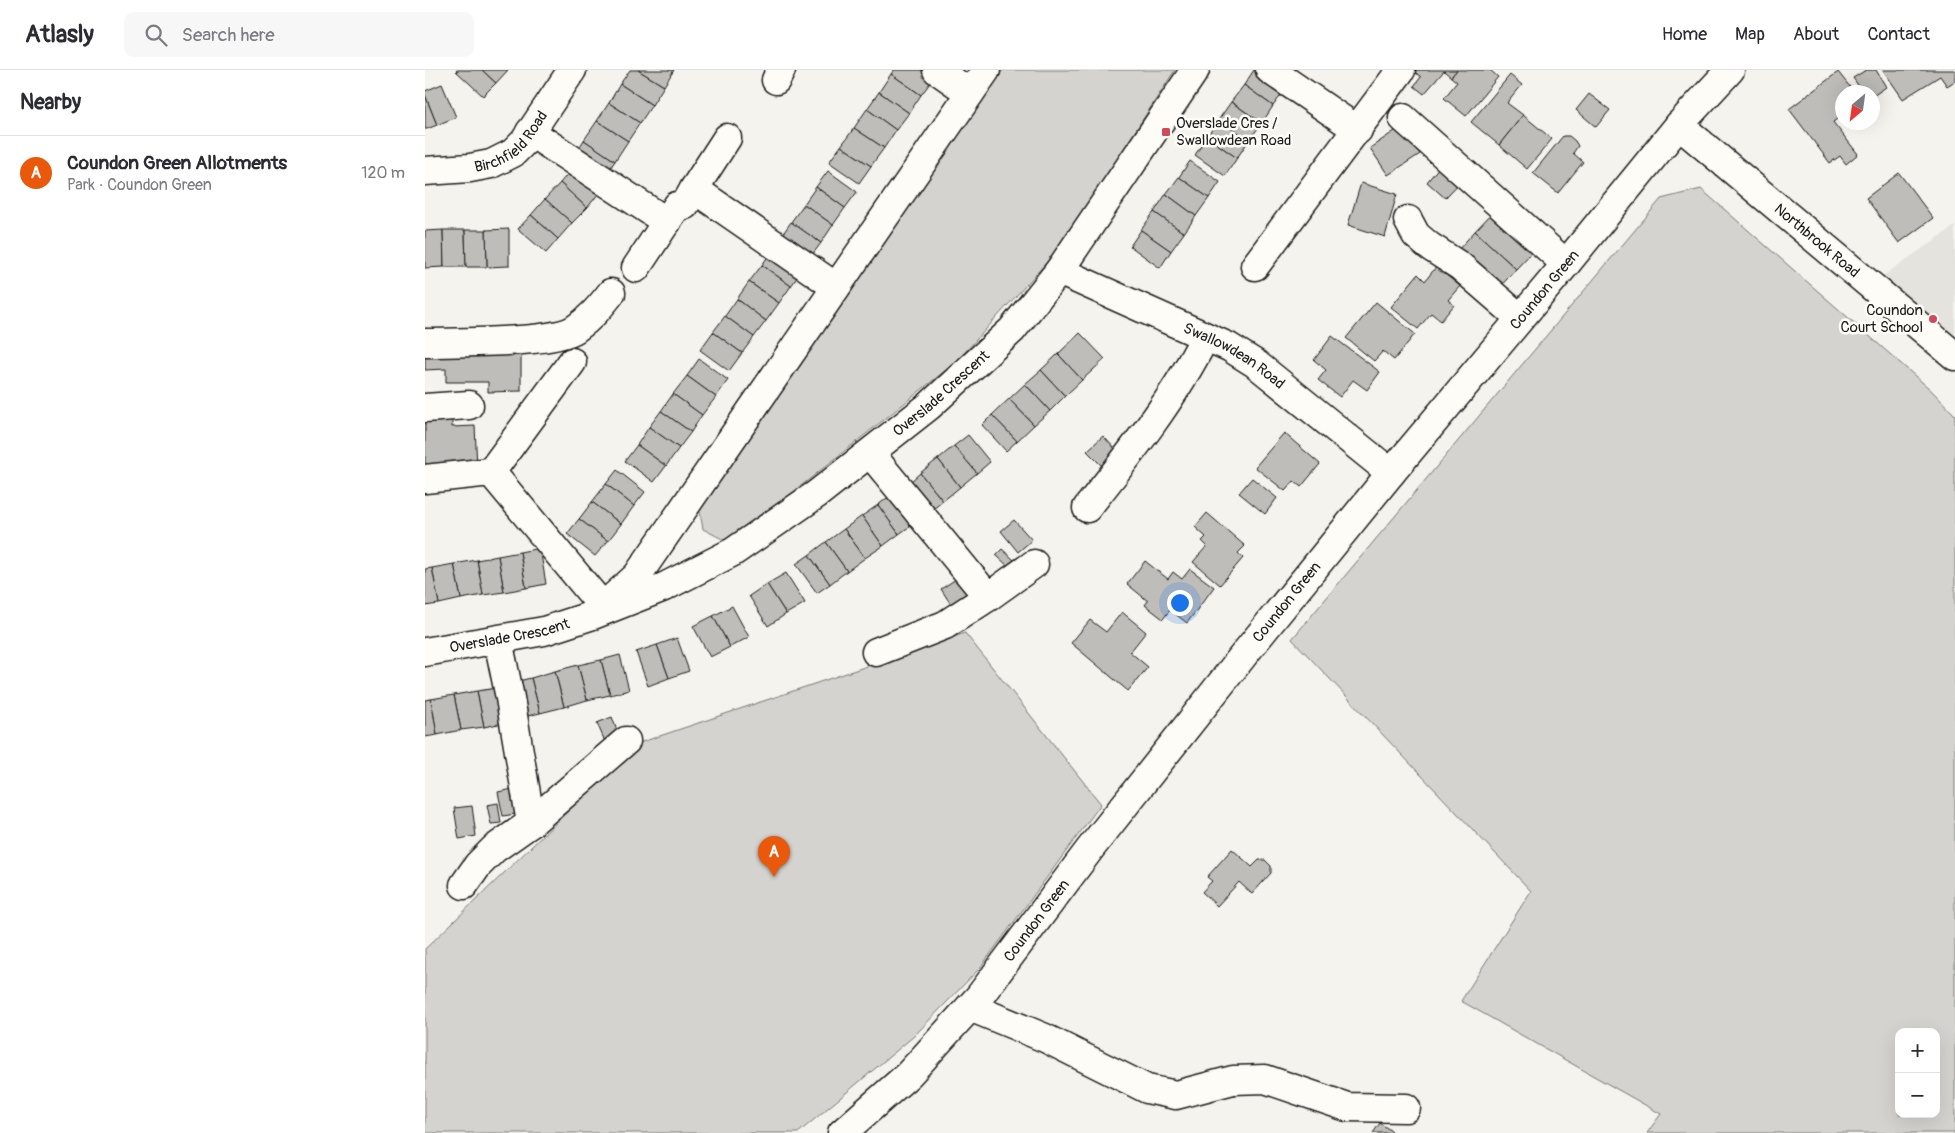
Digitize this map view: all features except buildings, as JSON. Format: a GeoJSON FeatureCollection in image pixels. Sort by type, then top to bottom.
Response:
{"type":"FeatureCollection","features":[{"type":"Feature","properties":{"kind":"street","name":"Birchfield Road"},"geometry":{"type":"LineString","coordinates":[[425,171],[470,168],[491,164],[513,153],[530,132],[572,70]]}},
{"type":"Feature","properties":{"kind":"street"},"geometry":{"type":"LineString","coordinates":[[937,70],[970,93]]}},
{"type":"Feature","properties":{"kind":"street","name":"Overslade Crescent"},"geometry":{"type":"LineString","coordinates":[[598,611],[637,576],[986,70]]}},
{"type":"Feature","properties":{"kind":"street","name":"Overslade Crescent"},"geometry":{"type":"LineString","coordinates":[[425,652],[544,631],[664,587],[733,552],[817,494],[929,406],[1012,330],[1059,271],[1195,70]]}},
{"type":"Feature","properties":{"kind":"street"},"geometry":{"type":"LineString","coordinates":[[1270,70],[1357,130]]}},
{"type":"Feature","properties":{"kind":"street"},"geometry":{"type":"LineString","coordinates":[[1255,266],[1401,70]]}},
{"type":"Feature","properties":{"kind":"street","name":"Coundon Green"},"geometry":{"type":"LineString","coordinates":[[842,1133],[907,1075],[970,1007],[1090,849],[1391,473],[1566,264],[1679,125],[1731,70]]}},
{"type":"Feature","properties":{"kind":"street"},"geometry":{"type":"LineString","coordinates":[[1403,118],[1566,264]]}},
{"type":"Feature","properties":{"kind":"street","name":"Northbrook Road"},"geometry":{"type":"LineString","coordinates":[[1679,125],[1954,353]]}},
{"type":"Feature","properties":{"kind":"street"},"geometry":{"type":"LineString","coordinates":[[530,132],[667,222]]}},
{"type":"Feature","properties":{"kind":"street"},"geometry":{"type":"LineString","coordinates":[[637,268],[677,206],[685,205],[727,138]]}},
{"type":"Feature","properties":{"kind":"street"},"geometry":{"type":"LineString","coordinates":[[694,188],[836,287]]}},
{"type":"Feature","properties":{"kind":"street"},"geometry":{"type":"LineString","coordinates":[[1408,220],[1416,235],[1429,246],[1460,266],[1520,318]]}},
{"type":"Feature","properties":{"kind":"street","name":"Swallowdean Road"},"geometry":{"type":"LineString","coordinates":[[1059,271],[1229,347],[1256,364],[1391,473]]}},
{"type":"Feature","properties":{"kind":"street"},"geometry":{"type":"LineString","coordinates":[[425,343],[517,339],[555,335],[573,330],[597,312],[611,294]]}},
{"type":"Feature","properties":{"kind":"street"},"geometry":{"type":"LineString","coordinates":[[1087,508],[1157,416],[1195,358],[1205,337]]}},
{"type":"Feature","properties":{"kind":"street"},"geometry":{"type":"LineString","coordinates":[[425,479],[491,472],[572,362]]}},
{"type":"Feature","properties":{"kind":"street"},"geometry":{"type":"LineString","coordinates":[[425,408],[469,406]]}},
{"type":"Feature","properties":{"kind":"street"},"geometry":{"type":"LineString","coordinates":[[870,453],[989,597]]}},
{"type":"Feature","properties":{"kind":"street"},"geometry":{"type":"LineString","coordinates":[[491,472],[598,611]]}},
{"type":"Feature","properties":{"kind":"street"},"geometry":{"type":"LineString","coordinates":[[876,652],[945,624],[989,597],[1034,564]]}},
{"type":"Feature","properties":{"kind":"street"},"geometry":{"type":"LineString","coordinates":[[498,640],[510,698],[531,823]]}},
{"type":"Feature","properties":{"kind":"street"},"geometry":{"type":"LineString","coordinates":[[464,885],[494,849],[531,823],[625,741]]}},
{"type":"Feature","properties":{"kind":"street"},"geometry":{"type":"LineString","coordinates":[[970,1007],[1045,1038],[1147,1089],[1176,1095],[1233,1080],[1265,1079],[1347,1107],[1405,1108]]}},
{"type":"Feature","properties":{"kind":"shaded area"},"geometry":{"type":"Polygon","coordinates":[[[1003,70],[1175,70],[1057,251],[956,362],[772,509],[726,541],[703,529],[699,507],[1003,70]]]}},
{"type":"Feature","properties":{"kind":"shaded area"},"geometry":{"type":"Polygon","coordinates":[[[1701,189],[1931,390],[1955,415],[1955,1133],[1647,1133],[1661,1114],[1461,1001],[1531,891],[1292,639],[1661,199],[1701,189]]]}},
{"type":"Feature","properties":{"kind":"shaded area","name":"Coundon Court School"},"geometry":{"type":"Polygon","coordinates":[[[1955,226],[1955,356],[1871,284],[1955,226]]]}},
{"type":"Feature","properties":{"kind":"shaded area"},"geometry":{"type":"Polygon","coordinates":[[[965,633],[1101,804],[980,968],[914,1036],[798,1133],[425,1133],[425,949],[639,743],[965,633]]]}},
{"type":"Feature","properties":{"kind":"place","name":"Overslade Cres / Swallowdean Road"},"geometry":{"type":"Point","coordinates":[1166,132]}},
{"type":"Feature","properties":{"kind":"place","name":"Coundon Court School"},"geometry":{"type":"Point","coordinates":[1933,319]}},
{"type":"Feature","properties":{"kind":"place","name":"Coundon Green Allotments"},"geometry":{"type":"Point","coordinates":[774,877]}}]}
